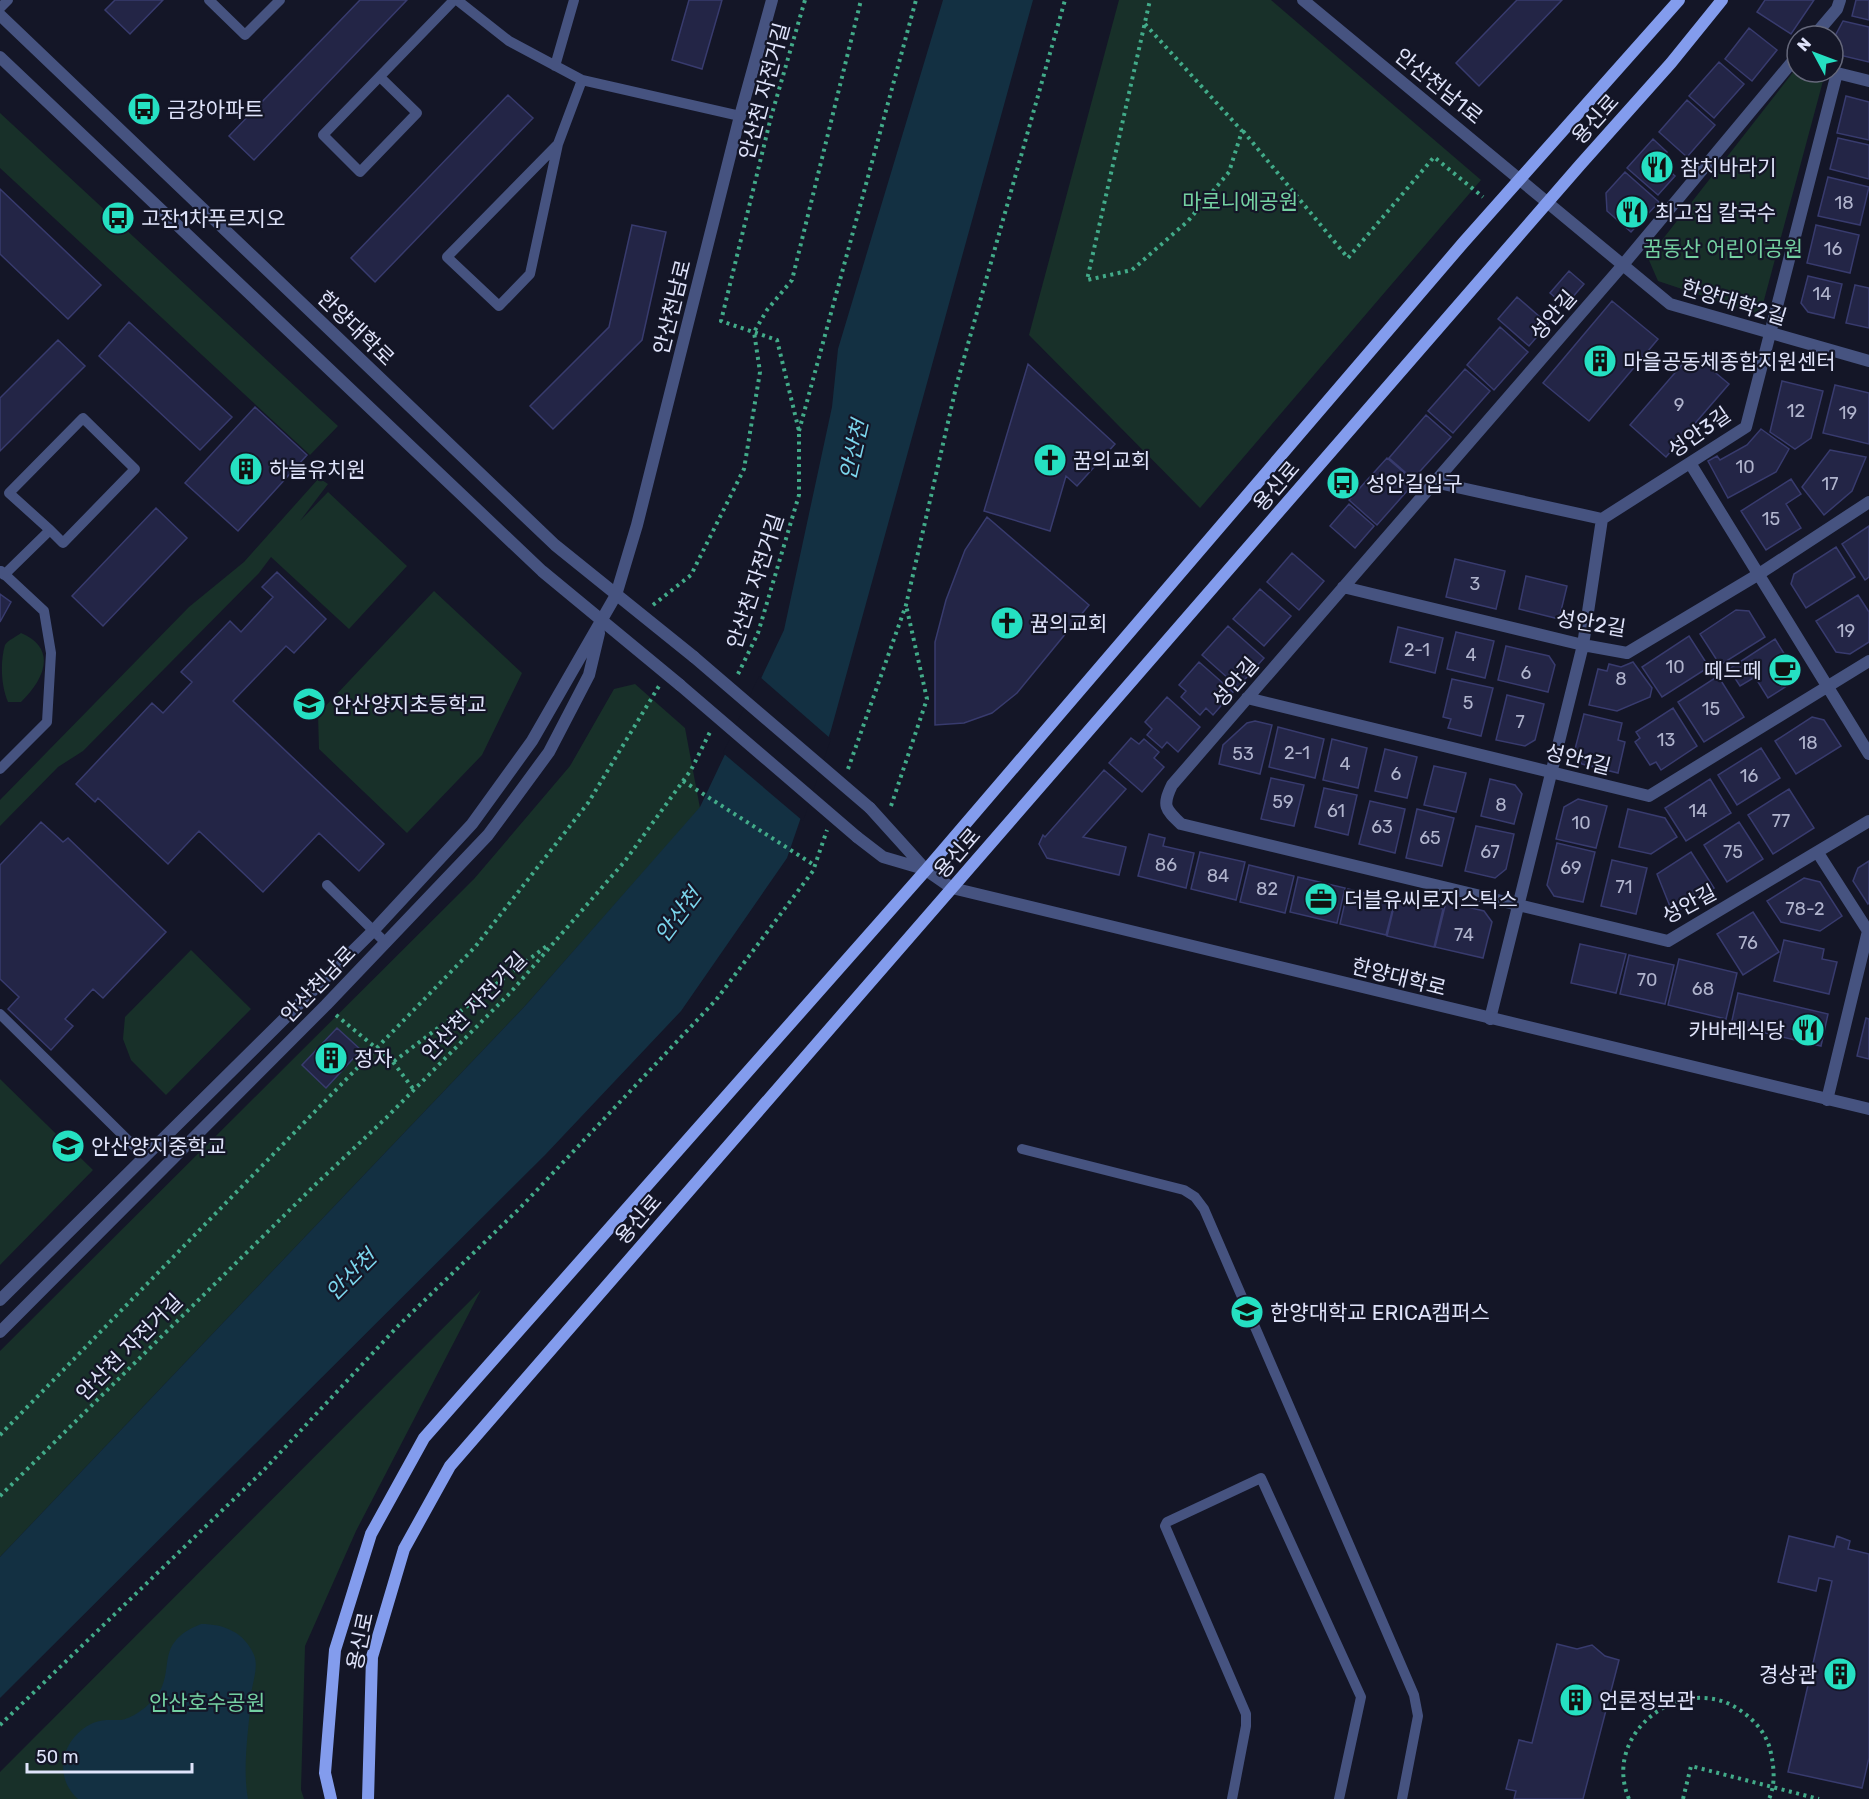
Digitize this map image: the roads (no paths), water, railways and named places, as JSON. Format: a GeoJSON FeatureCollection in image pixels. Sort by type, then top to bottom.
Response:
{"type":"FeatureCollection","features":[{"type":"Feature","properties":{"kind":"main road","name":"용신로"},"geometry":{"type":"LineString","coordinates":[[331,1799],[325,1773],[335,1650],[371,1534],[424,1438],[926,870],[1495,207],[1679,0]]}},
{"type":"Feature","properties":{"kind":"main road","name":"용신로"},"geometry":{"type":"LineString","coordinates":[[368,1799],[372,1657],[404,1549],[450,1466],[1671,63],[1722,0]]}},
{"type":"Feature","properties":{"kind":"street","name":"안산천남로"},"geometry":{"type":"LineString","coordinates":[[0,1300],[373,931],[472,824],[532,741],[616,595],[637,525],[740,116],[772,0]]}},
{"type":"Feature","properties":{"kind":"street","name":"안산천남1로"},"geometry":{"type":"LineString","coordinates":[[1303,0],[1548,203]]}},
{"type":"Feature","properties":{"kind":"street"},"geometry":{"type":"LineString","coordinates":[[1825,24],[1838,9],[1840,0]]}},
{"type":"Feature","properties":{"kind":"street","name":"한양대학로"},"geometry":{"type":"LineString","coordinates":[[0,15],[555,545],[694,657],[870,808],[926,870],[952,888],[1869,1109]]}},
{"type":"Feature","properties":{"kind":"street"},"geometry":{"type":"LineString","coordinates":[[0,57],[542,571],[602,620]]}},
{"type":"Feature","properties":{"kind":"street","name":"성안길"},"geometry":{"type":"LineString","coordinates":[[1785,72],[1622,266],[1172,785],[1165,799],[1167,811],[1181,824],[1668,941],[1869,821]]}},
{"type":"Feature","properties":{"kind":"street"},"geometry":{"type":"LineString","coordinates":[[1845,75],[1869,81]]}},
{"type":"Feature","properties":{"kind":"street","name":"성안3길"},"geometry":{"type":"LineString","coordinates":[[1602,519],[1746,427],[1772,334],[1832,84]]}},
{"type":"Feature","properties":{"kind":"street","name":"한양대학2길"},"geometry":{"type":"LineString","coordinates":[[1548,203],[1670,304],[1869,361]]}},
{"type":"Feature","properties":{"kind":"street"},"geometry":{"type":"LineString","coordinates":[[1690,463],[1869,754]]}},
{"type":"Feature","properties":{"kind":"street"},"geometry":{"type":"LineString","coordinates":[[1434,482],[1602,519],[1583,645],[1490,1019]]}},
{"type":"Feature","properties":{"kind":"street","name":"성안2길"},"geometry":{"type":"LineString","coordinates":[[1343,588],[1583,645],[1627,653],[1759,574],[1869,502]]}},
{"type":"Feature","properties":{"kind":"street","name":"안산천남로"},"geometry":{"type":"LineString","coordinates":[[0,1332],[386,944],[488,835],[549,752],[589,675],[602,620]]}},
{"type":"Feature","properties":{"kind":"street","name":"한양대학로"},"geometry":{"type":"LineString","coordinates":[[602,620],[857,837],[883,857],[926,870]]}},
{"type":"Feature","properties":{"kind":"street","name":"성안1길"},"geometry":{"type":"LineString","coordinates":[[1247,698],[1649,796],[1869,661]]}},
{"type":"Feature","properties":{"kind":"street"},"geometry":{"type":"LineString","coordinates":[[1818,853],[1868,931],[1827,1100]]}},
{"type":"Feature","properties":{"kind":"lane"},"geometry":{"type":"LineString","coordinates":[[0,8],[8,0]]}},
{"type":"Feature","properties":{"kind":"lane"},"geometry":{"type":"LineString","coordinates":[[209,0],[245,35],[280,0]]}},
{"type":"Feature","properties":{"kind":"lane"},"geometry":{"type":"LineString","coordinates":[[380,77],[417,113],[360,172],[323,135],[455,0],[508,41],[582,80],[740,116]]}},
{"type":"Feature","properties":{"kind":"lane"},"geometry":{"type":"LineString","coordinates":[[555,66],[574,0]]}},
{"type":"Feature","properties":{"kind":"lane"},"geometry":{"type":"LineString","coordinates":[[558,144],[447,257],[499,306],[530,274],[558,144],[582,80]]}},
{"type":"Feature","properties":{"kind":"lane"},"geometry":{"type":"LineString","coordinates":[[83,418],[135,469],[63,543],[50,530],[9,493],[83,418]]}},
{"type":"Feature","properties":{"kind":"lane"},"geometry":{"type":"LineString","coordinates":[[0,769],[47,722],[51,653],[44,611],[2,573],[50,530]]}},
{"type":"Feature","properties":{"kind":"lane"},"geometry":{"type":"LineString","coordinates":[[327,885],[386,944]]}},
{"type":"Feature","properties":{"kind":"lane"},"geometry":{"type":"LineString","coordinates":[[0,1014],[145,1157]]}},
{"type":"Feature","properties":{"kind":"lane"},"geometry":{"type":"LineString","coordinates":[[1022,1149],[1184,1190],[1195,1197],[1204,1209],[1414,1695],[1418,1716],[1402,1799]]}},
{"type":"Feature","properties":{"kind":"lane"},"geometry":{"type":"LineString","coordinates":[[1232,1799],[1246,1726],[1246,1714],[1165,1526],[1167,1522],[1261,1478],[1361,1697],[1339,1799]]}},
{"type":"Feature","properties":{"kind":"water","name":"안산천"},"geometry":{"type":"Polygon","coordinates":[[[943,0],[1033,0],[831,730],[787,858],[681,1011],[545,1155],[0,1698],[0,1557],[525,1006],[700,807],[784,630],[832,407],[838,349],[943,0]]]}},
{"type":"Feature","properties":{"kind":"water"},"geometry":{"type":"Polygon","coordinates":[[[201,1624],[225,1628],[239,1635],[254,1655],[256,1670],[251,1696],[246,1761],[248,1799],[78,1799],[70,1790],[63,1769],[64,1758],[74,1738],[82,1729],[93,1723],[125,1719],[148,1705],[162,1688],[168,1658],[176,1640],[201,1624]]]}},
{"type":"Feature","properties":{"kind":"place","name":"금강아파트"},"geometry":{"type":"Point","coordinates":[144,109]}},
{"type":"Feature","properties":{"kind":"place","name":"참치바라기"},"geometry":{"type":"Point","coordinates":[1657,167]}},
{"type":"Feature","properties":{"kind":"place","name":"최고집 칼국수"},"geometry":{"type":"Point","coordinates":[1632,212]}},
{"type":"Feature","properties":{"kind":"place","name":"고잔1차푸르지오"},"geometry":{"type":"Point","coordinates":[118,218]}},
{"type":"Feature","properties":{"kind":"place","name":"마을공동체종합지원센터"},"geometry":{"type":"Point","coordinates":[1600,361]}},
{"type":"Feature","properties":{"kind":"place","name":"꿈의교회"},"geometry":{"type":"Point","coordinates":[1050,460]}},
{"type":"Feature","properties":{"kind":"place","name":"하늘유치원"},"geometry":{"type":"Point","coordinates":[246,469]}},
{"type":"Feature","properties":{"kind":"place","name":"성안길입구"},"geometry":{"type":"Point","coordinates":[1343,483]}},
{"type":"Feature","properties":{"kind":"place","name":"뀸의교회"},"geometry":{"type":"Point","coordinates":[1007,623]}},
{"type":"Feature","properties":{"kind":"place","name":"떼드떼"},"geometry":{"type":"Point","coordinates":[1785,670]}},
{"type":"Feature","properties":{"kind":"place","name":"안산양지초등학교"},"geometry":{"type":"Point","coordinates":[309,704]}},
{"type":"Feature","properties":{"kind":"place","name":"더블유씨로지스틱스"},"geometry":{"type":"Point","coordinates":[1321,899]}},
{"type":"Feature","properties":{"kind":"place","name":"카바레식당"},"geometry":{"type":"Point","coordinates":[1808,1030]}},
{"type":"Feature","properties":{"kind":"place","name":"정자"},"geometry":{"type":"Point","coordinates":[331,1058]}},
{"type":"Feature","properties":{"kind":"place","name":"안산양지중학교"},"geometry":{"type":"Point","coordinates":[68,1146]}},
{"type":"Feature","properties":{"kind":"place","name":"한양대학교 ERICA캠퍼스"},"geometry":{"type":"Point","coordinates":[1247,1312]}},
{"type":"Feature","properties":{"kind":"place","name":"경상관"},"geometry":{"type":"Point","coordinates":[1840,1674]}},
{"type":"Feature","properties":{"kind":"place","name":"언론정보관"},"geometry":{"type":"Point","coordinates":[1576,1700]}},
{"type":"Feature","properties":{"kind":"park label","name":"마로니에공원"},"geometry":{"type":"Point","coordinates":[1240,201]}},
{"type":"Feature","properties":{"kind":"park label","name":"꿈동산 어린이공원"},"geometry":{"type":"Point","coordinates":[1723,248]}},
{"type":"Feature","properties":{"kind":"park label","name":"안산호수공원"},"geometry":{"type":"Point","coordinates":[207,1702]}}]}
